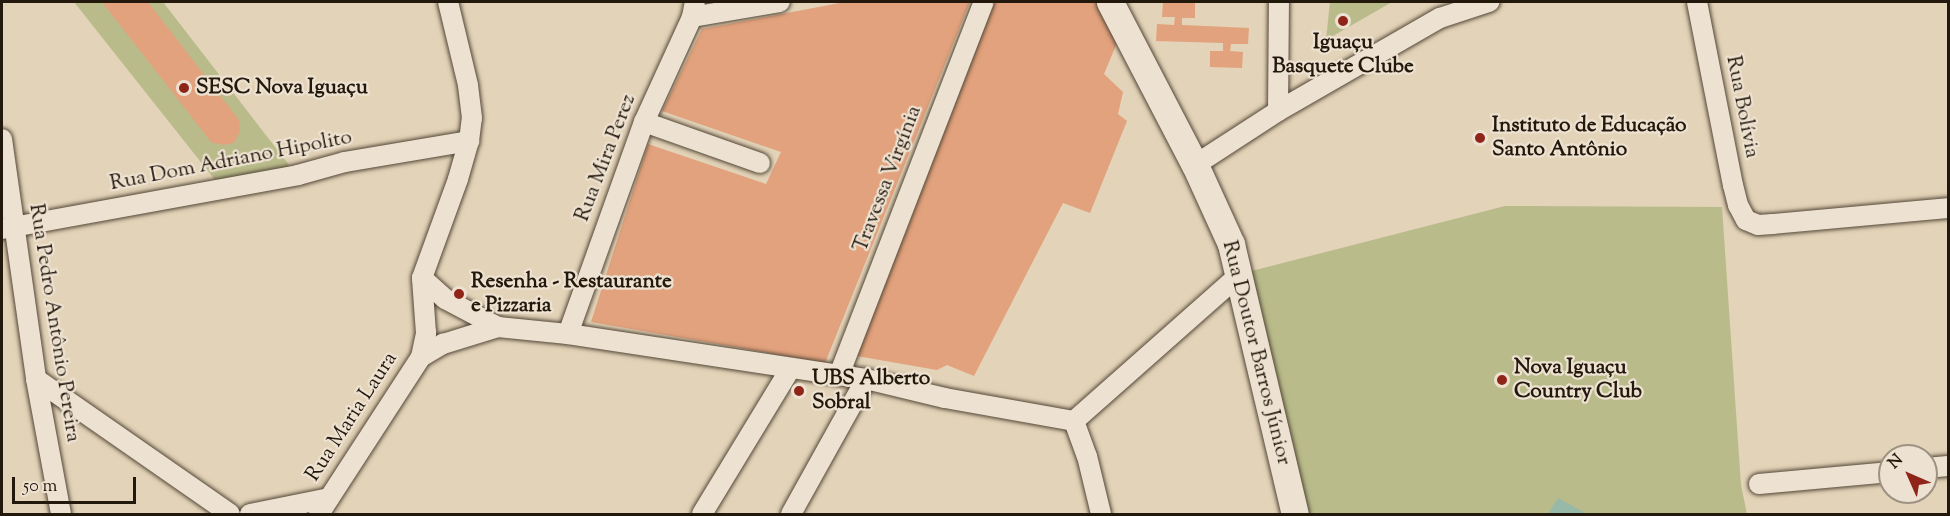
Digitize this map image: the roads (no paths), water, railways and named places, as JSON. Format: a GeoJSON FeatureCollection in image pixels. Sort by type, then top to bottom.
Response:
{"type":"FeatureCollection","features":[{"type":"Feature","properties":{"kind":"main road","name":"Rua Doutor Barros Júnior"},"geometry":{"type":"LineString","coordinates":[[1110,2],[1195,165],[1231,244],[1240,274],[1295,514]]}},
{"type":"Feature","properties":{"kind":"street"},"geometry":{"type":"LineString","coordinates":[[421,357],[426,333],[422,278],[458,179],[469,141],[471,102],[448,2]]}},
{"type":"Feature","properties":{"kind":"street"},"geometry":{"type":"LineString","coordinates":[[694,9],[780,2]]}},
{"type":"Feature","properties":{"kind":"street","name":"Travessa Virgínia"},"geometry":{"type":"LineString","coordinates":[[840,375],[984,2]]}},
{"type":"Feature","properties":{"kind":"street"},"geometry":{"type":"LineString","coordinates":[[1278,111],[1279,2]]}},
{"type":"Feature","properties":{"kind":"street"},"geometry":{"type":"LineString","coordinates":[[1195,165],[1440,10],[1490,2]]}},
{"type":"Feature","properties":{"kind":"street","name":"Rua Bolívia"},"geometry":{"type":"LineString","coordinates":[[1697,2],[1733,185],[1738,205],[1746,220],[1758,225],[1948,208]]}},
{"type":"Feature","properties":{"kind":"street","name":"Rua Mira Perez"},"geometry":{"type":"LineString","coordinates":[[568,334],[644,122],[694,9]]}},
{"type":"Feature","properties":{"kind":"street"},"geometry":{"type":"LineString","coordinates":[[644,122],[760,163]]}},
{"type":"Feature","properties":{"kind":"street","name":"Rua Pedro Antônio Pereira"},"geometry":{"type":"LineString","coordinates":[[2,139],[8,227],[61,514]]}},
{"type":"Feature","properties":{"kind":"street","name":"Rua Dom Adriano Hipolito"},"geometry":{"type":"LineString","coordinates":[[8,227],[298,175],[345,162],[469,141]]}},
{"type":"Feature","properties":{"kind":"street"},"geometry":{"type":"LineString","coordinates":[[1074,421],[1240,274]]}},
{"type":"Feature","properties":{"kind":"street"},"geometry":{"type":"LineString","coordinates":[[422,278],[445,299],[498,327],[568,334],[866,379],[945,398],[1074,421]]}},
{"type":"Feature","properties":{"kind":"street","name":"Rua Maria Laura"},"geometry":{"type":"LineString","coordinates":[[324,506],[421,357],[443,344],[498,327]]}},
{"type":"Feature","properties":{"kind":"street"},"geometry":{"type":"LineString","coordinates":[[702,514],[790,369]]}},
{"type":"Feature","properties":{"kind":"street"},"geometry":{"type":"LineString","coordinates":[[36,379],[230,514]]}},
{"type":"Feature","properties":{"kind":"street"},"geometry":{"type":"LineString","coordinates":[[791,514],[866,379]]}},
{"type":"Feature","properties":{"kind":"street"},"geometry":{"type":"LineString","coordinates":[[1074,421],[1087,456],[1101,514]]}},
{"type":"Feature","properties":{"kind":"street"},"geometry":{"type":"LineString","coordinates":[[1759,484],[1878,473]]}},
{"type":"Feature","properties":{"kind":"street"},"geometry":{"type":"LineString","coordinates":[[801,496],[813,514]]}},
{"type":"Feature","properties":{"kind":"street"},"geometry":{"type":"LineString","coordinates":[[250,514],[324,506]]}},
{"type":"Feature","properties":{"kind":"place","name":"Iguaçu Basquete Clube"},"geometry":{"type":"Point","coordinates":[1343,21]}},
{"type":"Feature","properties":{"kind":"place","name":"SESC Nova Iguaçu"},"geometry":{"type":"Point","coordinates":[184,88]}},
{"type":"Feature","properties":{"kind":"place","name":"Instituto de Educação Santo Antônio"},"geometry":{"type":"Point","coordinates":[1480,138]}},
{"type":"Feature","properties":{"kind":"place","name":"Resenha - Restaurante e Pizzaria"},"geometry":{"type":"Point","coordinates":[459,294]}},
{"type":"Feature","properties":{"kind":"place","name":"Nova Iguaçu Country Club"},"geometry":{"type":"Point","coordinates":[1502,380]}},
{"type":"Feature","properties":{"kind":"place","name":"UBS Alberto Sobral"},"geometry":{"type":"Point","coordinates":[799,391]}}]}
